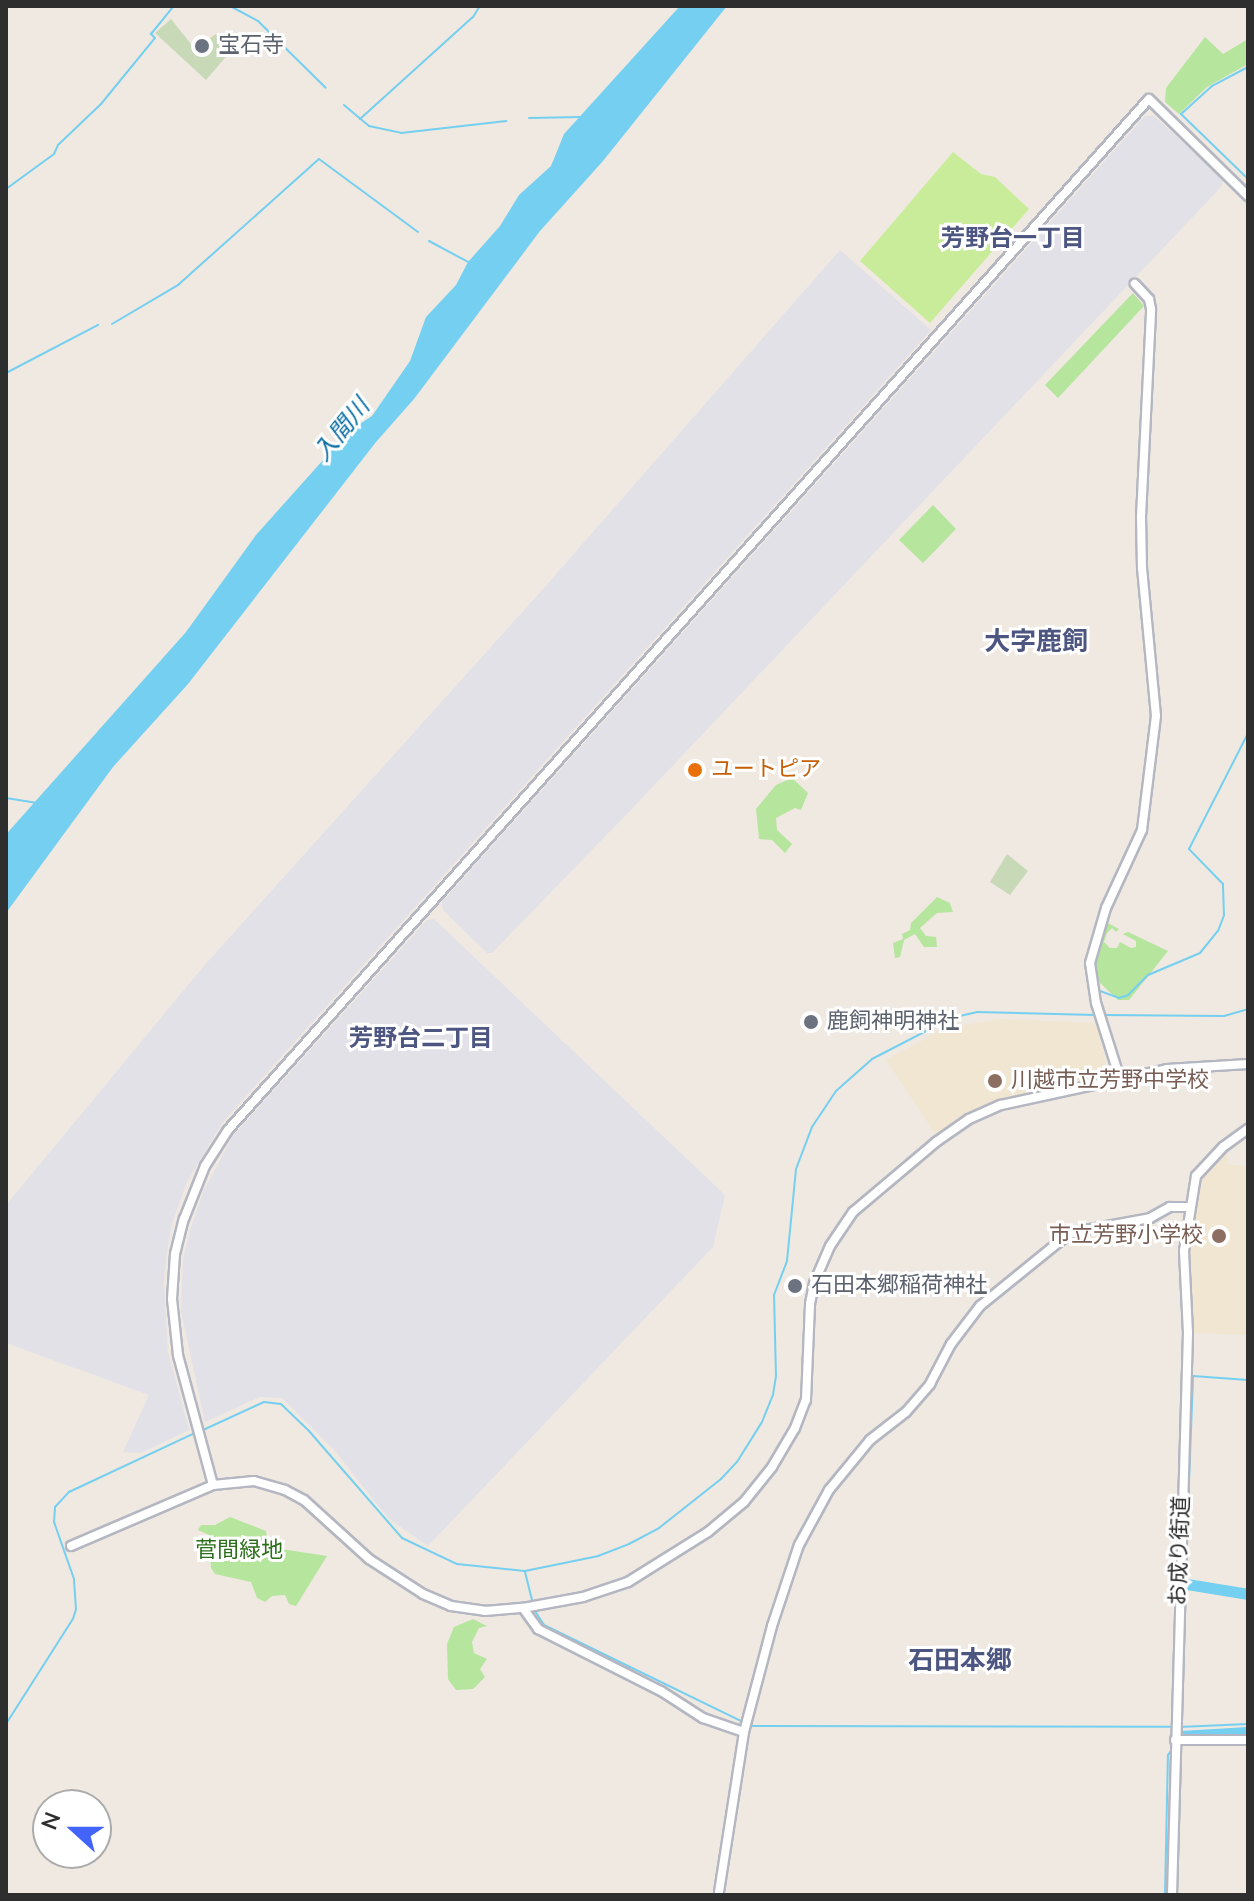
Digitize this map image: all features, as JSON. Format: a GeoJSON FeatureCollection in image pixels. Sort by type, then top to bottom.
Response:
{"type":"FeatureCollection","features":[{"type":"Feature","properties":{"kind":"street"},"geometry":{"type":"LineString","coordinates":[[213,1485],[178,1355],[172,1299],[175,1254],[184,1219],[205,1166],[228,1130],[1149,99],[1248,196]]}},
{"type":"Feature","properties":{"kind":"street"},"geometry":{"type":"LineString","coordinates":[[1120,1079],[1090,976],[1091,950],[1110,897],[1142,830],[1156,716],[1142,568],[1141,517],[1151,309],[1149,299],[1135,284]]}},
{"type":"Feature","properties":{"kind":"street"},"geometry":{"type":"LineString","coordinates":[[71,1546],[213,1485],[254,1481],[285,1490],[337,1527],[369,1559],[438,1601],[473,1610],[523,1608],[583,1597],[628,1582],[675,1555],[754,1492],[788,1440],[806,1400],[810,1304],[814,1283],[837,1234],[863,1203],[950,1130],[1001,1105],[1167,1069],[1248,1064]]}},
{"type":"Feature","properties":{"kind":"street","name":"お成り街道"},"geometry":{"type":"LineString","coordinates":[[1172,1895],[1188,1333],[1182,1272],[1189,1207],[1198,1172],[1248,1129]]}},
{"type":"Feature","properties":{"kind":"street"},"geometry":{"type":"LineString","coordinates":[[719,1892],[744,1732],[788,1573],[811,1519],[870,1440],[906,1412],[930,1384],[963,1325],[980,1306],[1074,1232],[1150,1218],[1170,1207],[1189,1207]]}},
{"type":"Feature","properties":{"kind":"street"},"geometry":{"type":"LineString","coordinates":[[523,1608],[532,1625],[545,1633],[661,1691],[703,1718],[744,1732]]}},
{"type":"Feature","properties":{"kind":"street"},"geometry":{"type":"LineString","coordinates":[[1175,1740],[1248,1740]]}},
{"type":"Feature","properties":{"kind":"shaded area"},"geometry":{"type":"Polygon","coordinates":[[[1145,116],[1154,116],[1223,179],[1222,186],[625,816],[492,953],[487,953],[443,910],[442,902],[1145,116]]]}},
{"type":"Feature","properties":{"kind":"shaded area"},"geometry":{"type":"Polygon","coordinates":[[[840,250],[931,330],[222,1123],[186,1184],[172,1224],[166,1257],[164,1285],[168,1352],[189,1430],[141,1453],[123,1452],[149,1395],[6,1343],[6,1205],[203,967],[543,589],[840,250]]]}},
{"type":"Feature","properties":{"kind":"shaded area"},"geometry":{"type":"Polygon","coordinates":[[[434,919],[725,1195],[713,1247],[428,1546],[388,1518],[335,1451],[282,1398],[260,1397],[205,1422],[181,1311],[183,1259],[191,1227],[204,1190],[233,1136],[427,920],[434,919]]]}},
{"type":"Feature","properties":{"kind":"shaded area","name":"川越市立芳野中学校"},"geometry":{"type":"Polygon","coordinates":[[[1000,1019],[1096,1023],[1109,1076],[1003,1099],[972,1111],[940,1133],[934,1132],[886,1060],[945,1028],[1000,1019]]]}},
{"type":"Feature","properties":{"kind":"shaded area","name":"市立芳野小学校"},"geometry":{"type":"Polygon","coordinates":[[[1228,1150],[1227,1164],[1248,1166],[1248,1335],[1191,1333],[1187,1252],[1195,1190],[1201,1175],[1228,1150]]]}},
{"type":"Feature","properties":{"kind":"green space"},"geometry":{"type":"Polygon","coordinates":[[[171,19],[195,49],[216,34],[230,52],[206,80],[155,33],[171,19]]]}},
{"type":"Feature","properties":{"kind":"green space"},"geometry":{"type":"Polygon","coordinates":[[[1205,37],[1223,54],[1248,39],[1248,64],[1207,87],[1179,114],[1165,102],[1166,88],[1205,37]]]}},
{"type":"Feature","properties":{"kind":"green space"},"geometry":{"type":"Polygon","coordinates":[[[953,152],[981,174],[995,177],[1029,209],[930,323],[860,261],[953,152]]]}},
{"type":"Feature","properties":{"kind":"green space"},"geometry":{"type":"Polygon","coordinates":[[[1133,293],[1144,306],[1058,398],[1045,385],[1133,293]]]}},
{"type":"Feature","properties":{"kind":"green space"},"geometry":{"type":"Polygon","coordinates":[[[933,505],[956,529],[923,563],[899,540],[933,505]]]}},
{"type":"Feature","properties":{"kind":"green space"},"geometry":{"type":"Polygon","coordinates":[[[792,778],[808,793],[801,810],[795,808],[776,818],[777,830],[792,844],[785,853],[772,840],[759,839],[756,809],[776,785],[792,778]]]}},
{"type":"Feature","properties":{"kind":"green space"},"geometry":{"type":"Polygon","coordinates":[[[1007,854],[1028,871],[1010,895],[990,882],[1007,854]]]}},
{"type":"Feature","properties":{"kind":"green space"},"geometry":{"type":"Polygon","coordinates":[[[937,897],[950,903],[953,912],[937,913],[920,928],[926,936],[936,937],[937,947],[924,947],[915,934],[904,940],[900,957],[895,958],[893,943],[903,939],[902,934],[910,930],[911,923],[937,897]]]}},
{"type":"Feature","properties":{"kind":"green space"},"geometry":{"type":"Polygon","coordinates":[[[1104,921],[1119,929],[1116,932],[1112,928],[1107,933],[1104,942],[1110,948],[1117,948],[1120,942],[1131,948],[1136,947],[1136,941],[1123,934],[1128,932],[1168,951],[1129,1000],[1118,1000],[1095,978],[1096,948],[1104,921]]]}},
{"type":"Feature","properties":{"kind":"green space","name":"菅間緑地"},"geometry":{"type":"Polygon","coordinates":[[[230,1517],[266,1531],[268,1547],[327,1556],[296,1606],[289,1604],[285,1595],[272,1596],[265,1602],[257,1598],[251,1582],[215,1574],[211,1568],[209,1535],[198,1530],[201,1525],[215,1525],[230,1517]]]}},
{"type":"Feature","properties":{"kind":"green space"},"geometry":{"type":"Polygon","coordinates":[[[473,1619],[487,1626],[479,1628],[472,1642],[474,1653],[487,1659],[480,1669],[485,1677],[473,1689],[456,1690],[448,1679],[447,1644],[454,1627],[473,1619]]]}},
{"type":"Feature","properties":{"kind":"water"},"geometry":{"type":"Polygon","coordinates":[[[680,6],[727,6],[603,161],[540,231],[414,399],[376,442],[188,684],[113,767],[6,913],[6,836],[9,831],[186,632],[256,535],[349,431],[372,416],[410,361],[426,317],[456,285],[468,262],[500,226],[519,195],[551,166],[564,134],[680,6]]]}},
{"type":"Feature","properties":{"kind":"waterway"},"geometry":{"type":"LineString","coordinates":[[6,189],[54,154],[58,145],[101,104],[155,38],[151,34],[174,6]]}},
{"type":"Feature","properties":{"kind":"waterway"},"geometry":{"type":"LineString","coordinates":[[230,6],[258,21],[326,88]]}},
{"type":"Feature","properties":{"kind":"waterway"},"geometry":{"type":"LineString","coordinates":[[360,119],[473,17],[480,6]]}},
{"type":"Feature","properties":{"kind":"waterway"},"geometry":{"type":"LineString","coordinates":[[1248,67],[1212,86],[1181,114],[1248,179]]}},
{"type":"Feature","properties":{"kind":"waterway"},"geometry":{"type":"LineString","coordinates":[[344,105],[369,126],[401,133],[506,121]]}},
{"type":"Feature","properties":{"kind":"waterway"},"geometry":{"type":"LineString","coordinates":[[529,118],[580,117]]}},
{"type":"Feature","properties":{"kind":"waterway"},"geometry":{"type":"LineString","coordinates":[[112,324],[178,285],[319,159],[418,232]]}},
{"type":"Feature","properties":{"kind":"waterway"},"geometry":{"type":"LineString","coordinates":[[429,241],[470,263]]}},
{"type":"Feature","properties":{"kind":"waterway"},"geometry":{"type":"LineString","coordinates":[[6,373],[98,325]]}},
{"type":"Feature","properties":{"kind":"waterway"},"geometry":{"type":"LineString","coordinates":[[1100,991],[1119,998],[1128,995],[1148,975],[1200,953],[1218,931],[1224,915],[1223,884],[1189,849],[1248,733]]}},
{"type":"Feature","properties":{"kind":"waterway"},"geometry":{"type":"LineString","coordinates":[[6,798],[36,803]]}},
{"type":"Feature","properties":{"kind":"waterway"},"geometry":{"type":"LineString","coordinates":[[1103,1015],[1224,1016],[1248,1009]]}},
{"type":"Feature","properties":{"kind":"waterway"},"geometry":{"type":"LineString","coordinates":[[203,1430],[264,1402],[281,1404],[309,1431],[402,1538],[457,1564],[525,1571],[598,1556],[629,1544],[659,1528],[721,1479],[737,1462],[762,1422],[773,1395],[776,1376],[774,1295],[787,1261],[796,1169],[812,1127],[836,1091],[872,1059],[951,1018],[977,1012],[1096,1015]]}},
{"type":"Feature","properties":{"kind":"waterway"},"geometry":{"type":"LineString","coordinates":[[1183,1638],[1193,1376],[1248,1380]]}},
{"type":"Feature","properties":{"kind":"waterway"},"geometry":{"type":"LineString","coordinates":[[6,1724],[73,1619],[76,1609],[74,1579],[54,1522],[55,1507],[69,1492],[197,1432]]}},
{"type":"Feature","properties":{"kind":"waterway"},"geometry":{"type":"LineString","coordinates":[[525,1572],[533,1604]]}},
{"type":"Feature","properties":{"kind":"waterway"},"geometry":{"type":"LineString","coordinates":[[1187,1584],[1248,1594]]}},
{"type":"Feature","properties":{"kind":"waterway"},"geometry":{"type":"LineString","coordinates":[[535,1611],[544,1625],[745,1723]]}},
{"type":"Feature","properties":{"kind":"waterway"},"geometry":{"type":"LineString","coordinates":[[1179,1727],[1248,1724]]}},
{"type":"Feature","properties":{"kind":"waterway"},"geometry":{"type":"LineString","coordinates":[[751,1726],[1172,1727]]}},
{"type":"Feature","properties":{"kind":"waterway"},"geometry":{"type":"LineString","coordinates":[[1180,1736],[1248,1732]]}},
{"type":"Feature","properties":{"kind":"waterway"},"geometry":{"type":"LineString","coordinates":[[1165,1895],[1168,1755],[1172,1749]]}},
{"type":"Feature","properties":{"kind":"place","name":"宝石寺"},"geometry":{"type":"Point","coordinates":[202,46]}},
{"type":"Feature","properties":{"kind":"place","name":"ユートピア"},"geometry":{"type":"Point","coordinates":[695,770]}},
{"type":"Feature","properties":{"kind":"place","name":"鹿飼神明神社"},"geometry":{"type":"Point","coordinates":[811,1022]}},
{"type":"Feature","properties":{"kind":"place","name":"川越市立芳野中学校"},"geometry":{"type":"Point","coordinates":[995,1081]}},
{"type":"Feature","properties":{"kind":"place","name":"市立芳野小学校"},"geometry":{"type":"Point","coordinates":[1219,1236]}},
{"type":"Feature","properties":{"kind":"place","name":"石田本郷稲荷神社"},"geometry":{"type":"Point","coordinates":[795,1286]}},
{"type":"Feature","properties":{"kind":"district","name":"芳野台一丁目"},"geometry":{"type":"Point","coordinates":[1013,239]}},
{"type":"Feature","properties":{"kind":"district","name":"大字鹿飼"},"geometry":{"type":"Point","coordinates":[1036,642]}},
{"type":"Feature","properties":{"kind":"district","name":"芳野台二丁目"},"geometry":{"type":"Point","coordinates":[421,1039]}},
{"type":"Feature","properties":{"kind":"district","name":"石田本郷"},"geometry":{"type":"Point","coordinates":[960,1661]}},
{"type":"Feature","properties":{"kind":"water label","name":"入間川"},"geometry":{"type":"Point","coordinates":[342,430]}}]}
